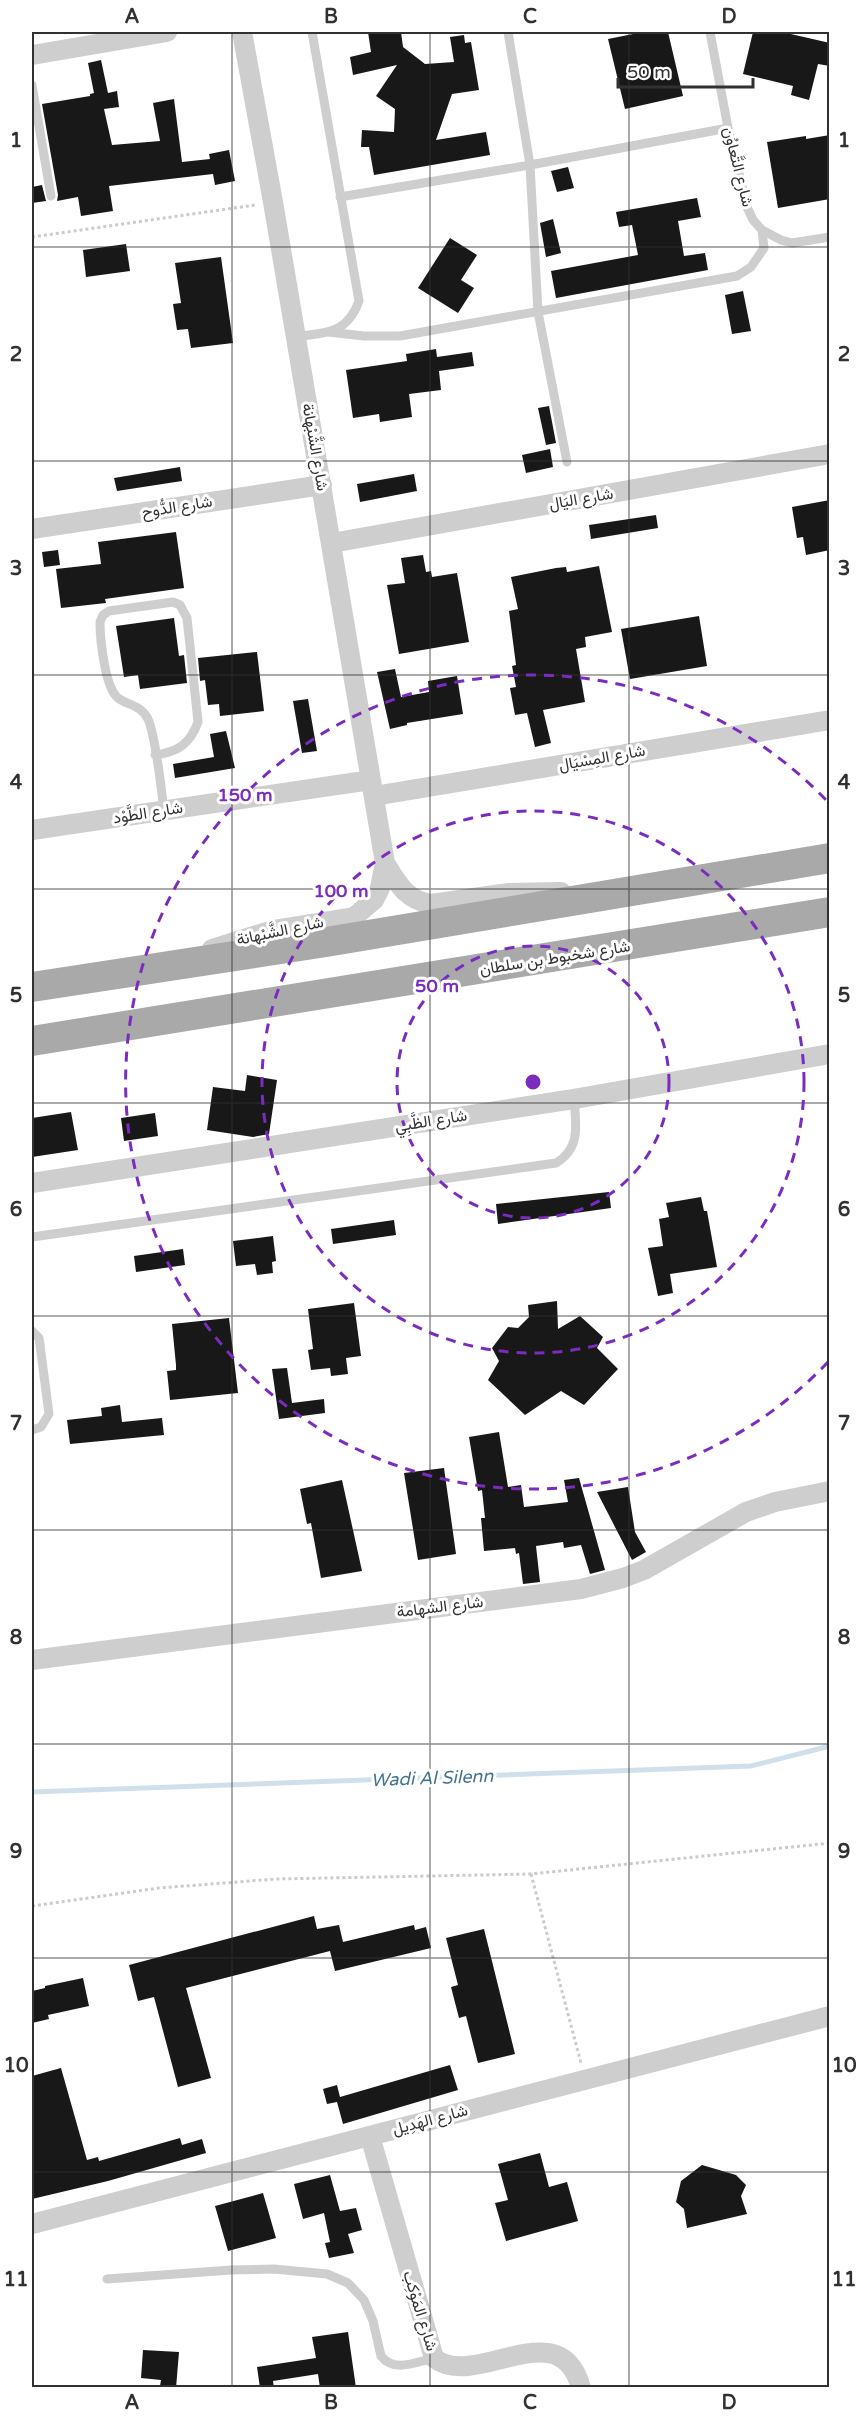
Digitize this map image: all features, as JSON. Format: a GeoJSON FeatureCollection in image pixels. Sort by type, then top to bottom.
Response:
{"type":"FeatureCollection","features":[{"type":"Feature","properties":{"kind":"main road"},"geometry":{"type":"LineString","coordinates":[[32,987],[604,897],[830,858]]}},
{"type":"Feature","properties":{"kind":"main road","name":"شارع شخبوط بن سلطان"},"geometry":{"type":"LineString","coordinates":[[32,1041],[830,912]]}},
{"type":"Feature","properties":{"kind":"street"},"geometry":{"type":"LineString","coordinates":[[32,55],[167,32]]}},
{"type":"Feature","properties":{"kind":"street","name":"شارع الشَّبْهانة"},"geometry":{"type":"LineString","coordinates":[[182,964],[206,952],[250,936],[354,917],[369,904],[380,888],[385,863],[332,543],[242,32]]}},
{"type":"Feature","properties":{"kind":"street","name":"شارع اليَال"},"geometry":{"type":"LineString","coordinates":[[332,543],[830,454]]}},
{"type":"Feature","properties":{"kind":"street","name":"شارع الدُّوح"},"geometry":{"type":"LineString","coordinates":[[32,529],[322,485]]}},
{"type":"Feature","properties":{"kind":"street","name":"شارع المِسْيَال"},"geometry":{"type":"LineString","coordinates":[[372,788],[830,720]]}},
{"type":"Feature","properties":{"kind":"street","name":"شارع الطَّوْد"},"geometry":{"type":"LineString","coordinates":[[32,830],[164,810],[372,788]]}},
{"type":"Feature","properties":{"kind":"street","name":"شارع الشَّبْهانة"},"geometry":{"type":"LineString","coordinates":[[385,863],[401,889],[409,897],[431,904],[509,893],[557,892],[604,897]]}},
{"type":"Feature","properties":{"kind":"street","name":"شارع الظَّبِي"},"geometry":{"type":"LineString","coordinates":[[32,1183],[574,1099],[830,1054]]}},
{"type":"Feature","properties":{"kind":"street","name":"شارع الشهامة"},"geometry":{"type":"LineString","coordinates":[[32,1660],[602,1584],[634,1574],[663,1560],[746,1512],[776,1502],[830,1491]]}},
{"type":"Feature","properties":{"kind":"street","name":"شارع الهَدِيل"},"geometry":{"type":"LineString","coordinates":[[32,2224],[830,2016]]}},
{"type":"Feature","properties":{"kind":"street","name":"شارع المَوْكِب"},"geometry":{"type":"LineString","coordinates":[[370,2136],[434,2358],[445,2365],[458,2366],[532,2353],[550,2353],[567,2361],[573,2368],[581,2388]]}},
{"type":"Feature","properties":{"kind":"lane"},"geometry":{"type":"LineString","coordinates":[[296,337],[343,327],[354,316],[359,301],[312,32]]}},
{"type":"Feature","properties":{"kind":"lane"},"geometry":{"type":"LineString","coordinates":[[508,32],[530,165],[538,312],[567,462]]}},
{"type":"Feature","properties":{"kind":"lane","name":"شارع التَّعاوُن"},"geometry":{"type":"LineString","coordinates":[[710,32],[728,128],[747,207],[753,220],[762,230]]}},
{"type":"Feature","properties":{"kind":"lane"},"geometry":{"type":"LineString","coordinates":[[32,85],[51,196]]}},
{"type":"Feature","properties":{"kind":"lane"},"geometry":{"type":"LineString","coordinates":[[340,196],[530,165],[728,128]]}},
{"type":"Feature","properties":{"kind":"lane"},"geometry":{"type":"LineString","coordinates":[[328,332],[364,336],[400,336],[737,276],[751,267],[764,248],[762,230]]}},
{"type":"Feature","properties":{"kind":"lane"},"geometry":{"type":"LineString","coordinates":[[762,230],[771,236],[792,243],[830,237]]}},
{"type":"Feature","properties":{"kind":"lane"},"geometry":{"type":"LineString","coordinates":[[155,754],[172,753],[184,746],[193,736],[198,722],[187,618],[180,604],[173,602],[109,611],[103,615],[100,622],[109,685],[116,696],[134,704],[144,712],[150,725],[164,810]]}},
{"type":"Feature","properties":{"kind":"lane"},"geometry":{"type":"LineString","coordinates":[[32,1237],[556,1163],[568,1154],[575,1141],[574,1099]]}},
{"type":"Feature","properties":{"kind":"lane"},"geometry":{"type":"LineString","coordinates":[[32,1331],[39,1338],[49,1414],[41,1427],[32,1430]]}},
{"type":"Feature","properties":{"kind":"lane"},"geometry":{"type":"LineString","coordinates":[[107,2279],[274,2269],[327,2274],[348,2283],[364,2300],[373,2321],[381,2356],[385,2361],[395,2366],[434,2358]]}},
{"type":"Feature","properties":{"kind":"path"},"geometry":{"type":"LineString","coordinates":[[32,237],[273,202]]}},
{"type":"Feature","properties":{"kind":"path"},"geometry":{"type":"LineString","coordinates":[[32,1906],[159,1888],[276,1879],[531,1874],[830,1843]]}},
{"type":"Feature","properties":{"kind":"path"},"geometry":{"type":"LineString","coordinates":[[531,1874],[585,2080]]}},
{"type":"Feature","properties":{"kind":"building"},"geometry":{"type":"Polygon","coordinates":[[[368,32],[401,32],[403,47],[425,64],[454,62],[450,37],[464,35],[465,43],[471,42],[479,90],[452,94],[436,140],[486,132],[490,155],[374,175],[369,147],[361,147],[362,130],[394,132],[395,109],[376,96],[397,65],[353,75],[350,57],[371,52],[368,32]]]}},
{"type":"Feature","properties":{"kind":"building"},"geometry":{"type":"Polygon","coordinates":[[[643,32],[668,32],[683,96],[625,109],[608,39],[643,32]]]}},
{"type":"Feature","properties":{"kind":"building"},"geometry":{"type":"Polygon","coordinates":[[[753,32],[782,32],[830,43],[830,66],[818,64],[809,100],[791,95],[793,86],[743,74],[753,32]]]}},
{"type":"Feature","properties":{"kind":"building"},"geometry":{"type":"Polygon","coordinates":[[[101,60],[108,93],[117,91],[119,107],[104,109],[112,145],[160,141],[153,103],[174,99],[182,162],[210,159],[209,154],[229,150],[235,181],[215,185],[213,174],[109,186],[113,211],[81,216],[78,197],[57,201],[58,195],[42,104],[90,96],[94,93],[88,63],[101,60]]]}},
{"type":"Feature","properties":{"kind":"building"},"geometry":{"type":"Polygon","coordinates":[[[830,135],[830,199],[778,208],[767,142],[830,135]]]}},
{"type":"Feature","properties":{"kind":"building"},"geometry":{"type":"Polygon","coordinates":[[[568,167],[574,188],[557,192],[551,171],[568,167]]]}},
{"type":"Feature","properties":{"kind":"building"},"geometry":{"type":"Polygon","coordinates":[[[42,185],[46,201],[32,203],[32,187],[42,185]]]}},
{"type":"Feature","properties":{"kind":"building"},"geometry":{"type":"Polygon","coordinates":[[[697,198],[701,217],[678,221],[684,256],[705,253],[708,270],[556,298],[551,271],[638,255],[632,225],[619,227],[616,212],[697,198]]]}},
{"type":"Feature","properties":{"kind":"building"},"geometry":{"type":"Polygon","coordinates":[[[553,219],[561,253],[546,257],[540,223],[553,219]]]}},
{"type":"Feature","properties":{"kind":"building"},"geometry":{"type":"Polygon","coordinates":[[[450,238],[477,255],[461,280],[474,288],[458,313],[418,288],[450,238]]]}},
{"type":"Feature","properties":{"kind":"building"},"geometry":{"type":"Polygon","coordinates":[[[126,244],[130,271],[86,277],[83,250],[126,244]]]}},
{"type":"Feature","properties":{"kind":"building"},"geometry":{"type":"Polygon","coordinates":[[[221,257],[233,343],[191,348],[188,329],[177,330],[173,304],[181,303],[175,263],[221,257]]]}},
{"type":"Feature","properties":{"kind":"building"},"geometry":{"type":"Polygon","coordinates":[[[743,291],[751,331],[732,334],[725,295],[743,291]]]}},
{"type":"Feature","properties":{"kind":"building"},"geometry":{"type":"Polygon","coordinates":[[[436,349],[437,357],[472,352],[474,366],[439,371],[441,390],[409,394],[412,417],[380,422],[379,414],[353,418],[346,370],[407,361],[406,354],[436,349]]]}},
{"type":"Feature","properties":{"kind":"building"},"geometry":{"type":"Polygon","coordinates":[[[549,406],[556,443],[546,445],[538,408],[549,406]]]}},
{"type":"Feature","properties":{"kind":"building"},"geometry":{"type":"Polygon","coordinates":[[[550,449],[553,467],[526,473],[522,455],[550,449]]]}},
{"type":"Feature","properties":{"kind":"building"},"geometry":{"type":"Polygon","coordinates":[[[180,467],[182,481],[117,491],[114,478],[180,467]]]}},
{"type":"Feature","properties":{"kind":"building"},"geometry":{"type":"Polygon","coordinates":[[[414,474],[417,491],[360,502],[357,484],[414,474]]]}},
{"type":"Feature","properties":{"kind":"building"},"geometry":{"type":"Polygon","coordinates":[[[830,500],[830,550],[806,555],[803,537],[797,538],[792,507],[830,500]]]}},
{"type":"Feature","properties":{"kind":"building"},"geometry":{"type":"Polygon","coordinates":[[[656,515],[658,528],[591,539],[589,525],[656,515]]]}},
{"type":"Feature","properties":{"kind":"building"},"geometry":{"type":"Polygon","coordinates":[[[176,532],[184,588],[105,599],[106,603],[61,608],[56,569],[101,564],[98,542],[176,532]]]}},
{"type":"Feature","properties":{"kind":"building"},"geometry":{"type":"Polygon","coordinates":[[[58,550],[60,565],[44,567],[42,552],[58,550]]]}},
{"type":"Feature","properties":{"kind":"building"},"geometry":{"type":"Polygon","coordinates":[[[423,555],[426,572],[431,571],[432,577],[457,573],[469,642],[399,654],[387,585],[405,583],[401,558],[423,555]]]}},
{"type":"Feature","properties":{"kind":"building"},"geometry":{"type":"Polygon","coordinates":[[[599,566],[612,632],[585,637],[586,647],[576,649],[585,702],[543,710],[551,743],[535,747],[527,713],[515,715],[510,688],[516,687],[512,666],[516,665],[509,611],[518,609],[511,577],[556,568],[566,567],[567,572],[599,566]]]}},
{"type":"Feature","properties":{"kind":"building"},"geometry":{"type":"Polygon","coordinates":[[[699,616],[707,666],[630,679],[621,629],[699,616]]]}},
{"type":"Feature","properties":{"kind":"building"},"geometry":{"type":"Polygon","coordinates":[[[174,618],[179,656],[184,655],[187,683],[140,689],[138,675],[124,677],[116,626],[174,618]]]}},
{"type":"Feature","properties":{"kind":"building"},"geometry":{"type":"Polygon","coordinates":[[[257,652],[264,711],[220,716],[219,704],[208,705],[205,680],[200,681],[198,658],[257,652]]]}},
{"type":"Feature","properties":{"kind":"building"},"geometry":{"type":"Polygon","coordinates":[[[395,669],[401,697],[429,692],[428,681],[457,676],[463,714],[407,723],[407,725],[390,729],[377,672],[395,669]]]}},
{"type":"Feature","properties":{"kind":"building"},"geometry":{"type":"Polygon","coordinates":[[[308,699],[317,751],[302,753],[293,701],[308,699]]]}},
{"type":"Feature","properties":{"kind":"building"},"geometry":{"type":"Polygon","coordinates":[[[226,731],[235,768],[175,778],[173,764],[214,757],[210,734],[226,731]]]}},
{"type":"Feature","properties":{"kind":"building"},"geometry":{"type":"Polygon","coordinates":[[[247,1075],[277,1080],[269,1134],[253,1137],[207,1130],[213,1087],[245,1091],[247,1075]]]}},
{"type":"Feature","properties":{"kind":"building"},"geometry":{"type":"Polygon","coordinates":[[[71,1112],[78,1150],[32,1157],[32,1118],[71,1112]]]}},
{"type":"Feature","properties":{"kind":"building"},"geometry":{"type":"Polygon","coordinates":[[[155,1113],[158,1136],[124,1141],[121,1118],[155,1113]]]}},
{"type":"Feature","properties":{"kind":"building"},"geometry":{"type":"Polygon","coordinates":[[[609,1192],[611,1208],[498,1224],[496,1204],[609,1192]]]}},
{"type":"Feature","properties":{"kind":"building"},"geometry":{"type":"Polygon","coordinates":[[[701,1197],[704,1211],[707,1211],[717,1267],[670,1274],[673,1293],[658,1296],[648,1248],[663,1246],[659,1219],[669,1217],[666,1203],[701,1197]]]}},
{"type":"Feature","properties":{"kind":"building"},"geometry":{"type":"Polygon","coordinates":[[[394,1220],[396,1235],[333,1244],[331,1229],[394,1220]]]}},
{"type":"Feature","properties":{"kind":"building"},"geometry":{"type":"Polygon","coordinates":[[[273,1236],[276,1261],[272,1262],[273,1273],[257,1275],[255,1264],[236,1266],[233,1241],[273,1236]]]}},
{"type":"Feature","properties":{"kind":"building"},"geometry":{"type":"Polygon","coordinates":[[[183,1249],[185,1265],[136,1272],[134,1256],[183,1249]]]}},
{"type":"Feature","properties":{"kind":"building"},"geometry":{"type":"Polygon","coordinates":[[[557,1301],[558,1329],[580,1316],[603,1337],[597,1348],[618,1369],[584,1405],[561,1391],[525,1415],[488,1380],[499,1361],[492,1348],[508,1327],[518,1328],[529,1317],[528,1305],[557,1301]]]}},
{"type":"Feature","properties":{"kind":"building"},"geometry":{"type":"Polygon","coordinates":[[[354,1303],[361,1356],[346,1358],[348,1374],[331,1376],[330,1368],[311,1370],[308,1350],[313,1349],[308,1309],[354,1303]]]}},
{"type":"Feature","properties":{"kind":"building"},"geometry":{"type":"Polygon","coordinates":[[[229,1318],[238,1393],[170,1400],[167,1371],[176,1370],[172,1324],[229,1318]]]}},
{"type":"Feature","properties":{"kind":"building"},"geometry":{"type":"Polygon","coordinates":[[[287,1368],[292,1403],[324,1399],[325,1413],[279,1419],[272,1369],[287,1368]]]}},
{"type":"Feature","properties":{"kind":"building"},"geometry":{"type":"Polygon","coordinates":[[[120,1405],[122,1422],[162,1418],[164,1435],[70,1444],[67,1420],[102,1416],[101,1408],[120,1405]]]}},
{"type":"Feature","properties":{"kind":"building"},"geometry":{"type":"Polygon","coordinates":[[[499,1432],[508,1487],[521,1485],[524,1507],[568,1502],[564,1480],[579,1478],[605,1570],[590,1574],[581,1545],[564,1548],[563,1542],[536,1546],[540,1582],[523,1584],[519,1553],[516,1554],[515,1548],[484,1551],[481,1518],[485,1518],[482,1490],[478,1491],[469,1437],[499,1432]]]}},
{"type":"Feature","properties":{"kind":"building"},"geometry":{"type":"Polygon","coordinates":[[[444,1468],[456,1554],[418,1560],[404,1473],[444,1468]]]}},
{"type":"Feature","properties":{"kind":"building"},"geometry":{"type":"Polygon","coordinates":[[[342,1480],[362,1571],[321,1578],[311,1523],[307,1524],[300,1489],[342,1480]]]}},
{"type":"Feature","properties":{"kind":"building"},"geometry":{"type":"Polygon","coordinates":[[[628,1487],[635,1532],[646,1552],[632,1560],[597,1492],[628,1487]]]}},
{"type":"Feature","properties":{"kind":"building"},"geometry":{"type":"Polygon","coordinates":[[[314,1916],[317,1929],[339,1925],[343,1942],[414,1925],[415,1930],[426,1927],[431,1948],[335,1971],[330,1951],[186,1988],[211,2078],[178,2087],[154,1997],[138,2001],[129,1965],[314,1916]]]}},
{"type":"Feature","properties":{"kind":"building"},"geometry":{"type":"Polygon","coordinates":[[[484,1929],[515,2054],[478,2063],[466,2016],[459,2018],[451,1987],[458,1985],[446,1938],[484,1929]]]}},
{"type":"Feature","properties":{"kind":"building"},"geometry":{"type":"Polygon","coordinates":[[[83,1978],[89,2006],[48,2015],[49,2019],[32,2023],[32,1991],[83,1978]]]}},
{"type":"Feature","properties":{"kind":"building"},"geometry":{"type":"Polygon","coordinates":[[[450,2065],[458,2090],[343,2124],[337,2102],[327,2104],[323,2089],[337,2085],[340,2097],[450,2065]]]}},
{"type":"Feature","properties":{"kind":"building"},"geometry":{"type":"Polygon","coordinates":[[[61,2068],[87,2160],[98,2157],[99,2161],[180,2138],[182,2145],[202,2139],[206,2153],[108,2181],[32,2199],[32,2076],[61,2068]]]}},
{"type":"Feature","properties":{"kind":"building"},"geometry":{"type":"Polygon","coordinates":[[[540,2153],[549,2187],[567,2182],[578,2221],[506,2241],[495,2203],[508,2200],[498,2164],[540,2153]]]}},
{"type":"Feature","properties":{"kind":"building"},"geometry":{"type":"Polygon","coordinates":[[[702,2165],[736,2175],[746,2185],[741,2196],[747,2214],[687,2228],[684,2209],[676,2202],[681,2181],[702,2165]]]}},
{"type":"Feature","properties":{"kind":"building"},"geometry":{"type":"Polygon","coordinates":[[[330,2175],[340,2211],[356,2208],[362,2230],[348,2234],[354,2253],[329,2258],[325,2243],[330,2242],[324,2213],[303,2219],[294,2184],[330,2175]]]}},
{"type":"Feature","properties":{"kind":"building"},"geometry":{"type":"Polygon","coordinates":[[[263,2193],[276,2238],[228,2251],[215,2206],[263,2193]]]}},
{"type":"Feature","properties":{"kind":"building"},"geometry":{"type":"Polygon","coordinates":[[[348,2332],[356,2388],[320,2388],[318,2374],[273,2381],[274,2388],[260,2388],[257,2367],[316,2358],[312,2337],[348,2332]]]}},
{"type":"Feature","properties":{"kind":"building"},"geometry":{"type":"Polygon","coordinates":[[[143,2350],[179,2352],[176,2388],[160,2386],[161,2380],[141,2378],[143,2350]]]}},
{"type":"Feature","properties":{"kind":"waterway","name":"Wadi Al Silenn"},"geometry":{"type":"LineString","coordinates":[[32,1792],[751,1766],[830,1746]]}}]}
